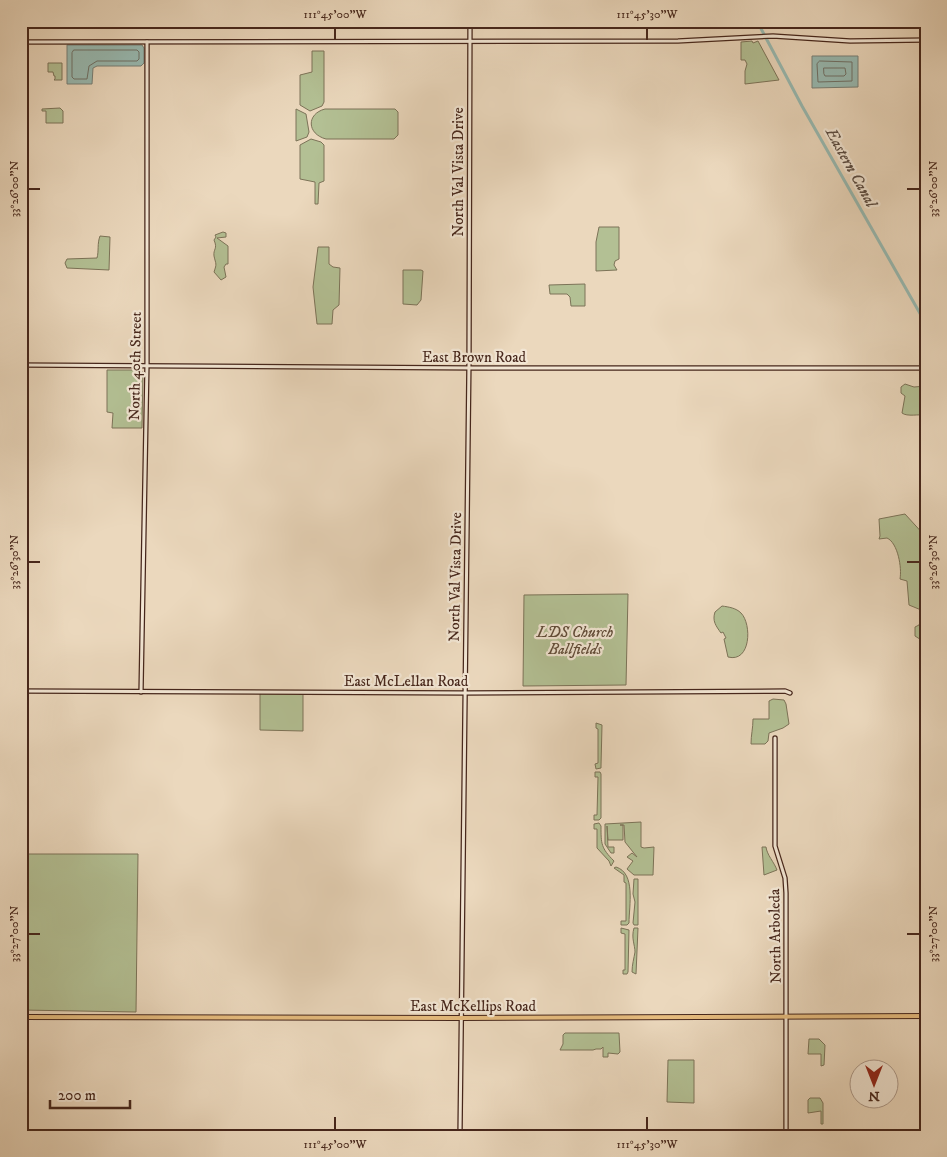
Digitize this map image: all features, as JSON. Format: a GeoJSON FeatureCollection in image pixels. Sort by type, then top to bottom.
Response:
{"type":"FeatureCollection","features":[{"type":"Feature","properties":{"kind":"main road","name":"East McKellips Road"},"geometry":{"type":"LineString","coordinates":[[21,1016],[461,1018],[926,1016]]}},
{"type":"Feature","properties":{"kind":"street","name":"North Val Vista Drive"},"geometry":{"type":"LineString","coordinates":[[460,1135],[469,368],[470,21]]}},
{"type":"Feature","properties":{"kind":"street"},"geometry":{"type":"LineString","coordinates":[[21,42],[678,41],[768,36],[843,40],[926,40]]}},
{"type":"Feature","properties":{"kind":"street","name":"North 40th Street"},"geometry":{"type":"LineString","coordinates":[[141,692],[147,365],[147,42]]}},
{"type":"Feature","properties":{"kind":"street","name":"East Brown Road"},"geometry":{"type":"LineString","coordinates":[[21,365],[469,368],[926,368]]}},
{"type":"Feature","properties":{"kind":"street","name":"East McLellan Road"},"geometry":{"type":"LineString","coordinates":[[21,691],[465,693],[785,691],[790,693]]}},
{"type":"Feature","properties":{"kind":"street","name":"North Arboleda"},"geometry":{"type":"LineString","coordinates":[[775,738],[774,846],[786,885],[786,1136]]}},
{"type":"Feature","properties":{"kind":"green space"},"geometry":{"type":"Polygon","coordinates":[[[752,41],[753,43],[758,41],[779,80],[745,84],[747,64],[745,60],[741,60],[741,42],[752,41]]]}},
{"type":"Feature","properties":{"kind":"green space"},"geometry":{"type":"Polygon","coordinates":[[[312,51],[324,51],[324,102],[322,106],[310,111],[300,105],[300,75],[312,72],[312,51]]]}},
{"type":"Feature","properties":{"kind":"green space"},"geometry":{"type":"Polygon","coordinates":[[[48,63],[62,63],[62,80],[54,80],[53,72],[48,72],[48,63]]]}},
{"type":"Feature","properties":{"kind":"green space"},"geometry":{"type":"Polygon","coordinates":[[[60,108],[63,111],[63,123],[46,123],[46,111],[42,111],[42,109],[60,108]]]}},
{"type":"Feature","properties":{"kind":"green space"},"geometry":{"type":"Polygon","coordinates":[[[296,109],[306,114],[309,132],[307,137],[296,141],[296,109]]]}},
{"type":"Feature","properties":{"kind":"green space"},"geometry":{"type":"Polygon","coordinates":[[[325,109],[395,109],[398,112],[398,135],[394,139],[326,139],[315,133],[311,124],[314,115],[325,109]]]}},
{"type":"Feature","properties":{"kind":"green space"},"geometry":{"type":"Polygon","coordinates":[[[311,139],[324,145],[324,181],[319,183],[318,204],[315,204],[315,182],[300,179],[300,145],[311,139]]]}},
{"type":"Feature","properties":{"kind":"green space"},"geometry":{"type":"Polygon","coordinates":[[[599,227],[619,227],[619,259],[615,261],[614,265],[617,270],[596,271],[596,242],[599,227]]]}},
{"type":"Feature","properties":{"kind":"green space"},"geometry":{"type":"Polygon","coordinates":[[[223,232],[226,233],[226,237],[217,238],[228,246],[228,264],[224,267],[226,277],[221,280],[214,272],[216,245],[214,240],[215,235],[223,232]]]}},
{"type":"Feature","properties":{"kind":"green space"},"geometry":{"type":"Polygon","coordinates":[[[100,236],[110,237],[109,270],[67,268],[65,263],[67,259],[97,258],[100,236]]]}},
{"type":"Feature","properties":{"kind":"green space"},"geometry":{"type":"Polygon","coordinates":[[[318,247],[329,247],[329,264],[340,268],[339,305],[333,310],[332,324],[317,324],[313,287],[318,247]]]}},
{"type":"Feature","properties":{"kind":"green space"},"geometry":{"type":"Polygon","coordinates":[[[403,270],[423,271],[421,300],[417,305],[403,304],[403,270]]]}},
{"type":"Feature","properties":{"kind":"green space"},"geometry":{"type":"Polygon","coordinates":[[[585,284],[585,306],[571,306],[570,297],[567,294],[550,294],[549,285],[585,284]]]}},
{"type":"Feature","properties":{"kind":"green space"},"geometry":{"type":"Polygon","coordinates":[[[107,370],[140,370],[143,372],[142,428],[112,428],[113,413],[107,412],[107,370]]]}},
{"type":"Feature","properties":{"kind":"green space"},"geometry":{"type":"Polygon","coordinates":[[[905,384],[914,387],[926,386],[926,415],[902,413],[905,396],[901,393],[901,387],[905,384]]]}},
{"type":"Feature","properties":{"kind":"green space"},"geometry":{"type":"Polygon","coordinates":[[[905,514],[926,537],[926,612],[909,605],[907,581],[900,579],[900,563],[894,545],[887,538],[879,539],[879,519],[905,514]]]}},
{"type":"Feature","properties":{"kind":"green space","name":"LDS Church Ballfields"},"geometry":{"type":"Polygon","coordinates":[[[628,594],[626,685],[523,686],[524,595],[628,594]]]}},
{"type":"Feature","properties":{"kind":"green space"},"geometry":{"type":"Polygon","coordinates":[[[722,606],[739,611],[745,618],[747,625],[748,633],[745,649],[736,657],[728,657],[724,639],[726,638],[714,621],[715,612],[722,606]]]}},
{"type":"Feature","properties":{"kind":"green space"},"geometry":{"type":"Polygon","coordinates":[[[926,612],[926,643],[915,636],[915,627],[919,625],[926,612]]]}},
{"type":"Feature","properties":{"kind":"green space"},"geometry":{"type":"Polygon","coordinates":[[[260,692],[303,692],[303,731],[260,730],[260,692]]]}},
{"type":"Feature","properties":{"kind":"green space"},"geometry":{"type":"Polygon","coordinates":[[[773,699],[784,700],[789,724],[769,733],[768,741],[765,744],[751,744],[753,719],[769,719],[769,701],[773,699]]]}},
{"type":"Feature","properties":{"kind":"green space"},"geometry":{"type":"Polygon","coordinates":[[[596,723],[602,725],[601,768],[596,769],[595,764],[598,763],[598,729],[596,728],[596,723]]]}},
{"type":"Feature","properties":{"kind":"green space"},"geometry":{"type":"Polygon","coordinates":[[[595,772],[600,772],[601,774],[601,818],[599,820],[594,820],[594,815],[597,815],[598,777],[595,777],[595,772]]]}},
{"type":"Feature","properties":{"kind":"green space"},"geometry":{"type":"Polygon","coordinates":[[[641,822],[641,847],[654,847],[653,875],[634,875],[627,869],[633,861],[627,857],[632,853],[637,857],[625,842],[623,825],[623,840],[608,840],[607,826],[608,847],[614,847],[614,853],[611,853],[605,844],[605,824],[641,822]]]}},
{"type":"Feature","properties":{"kind":"green space"},"geometry":{"type":"Polygon","coordinates":[[[599,823],[606,853],[614,861],[611,866],[597,848],[597,829],[594,829],[594,824],[599,823]]]}},
{"type":"Feature","properties":{"kind":"green space"},"geometry":{"type":"Polygon","coordinates":[[[762,847],[766,847],[777,870],[764,875],[762,847]]]}},
{"type":"Feature","properties":{"kind":"green space"},"geometry":{"type":"Polygon","coordinates":[[[21,854],[138,854],[136,1012],[21,1010],[21,854]]]}},
{"type":"Feature","properties":{"kind":"green space"},"geometry":{"type":"Polygon","coordinates":[[[614,868],[622,870],[629,883],[630,908],[629,923],[627,925],[621,925],[621,921],[626,921],[626,883],[624,882],[624,875],[614,868]]]}},
{"type":"Feature","properties":{"kind":"green space"},"geometry":{"type":"Polygon","coordinates":[[[634,879],[638,879],[638,925],[633,923],[635,902],[633,894],[634,879]]]}},
{"type":"Feature","properties":{"kind":"green space"},"geometry":{"type":"Polygon","coordinates":[[[621,928],[629,930],[627,974],[623,974],[623,970],[625,970],[625,934],[621,933],[621,928]]]}},
{"type":"Feature","properties":{"kind":"green space"},"geometry":{"type":"Polygon","coordinates":[[[634,928],[638,928],[636,974],[632,972],[635,952],[634,928]]]}},
{"type":"Feature","properties":{"kind":"green space"},"geometry":{"type":"Polygon","coordinates":[[[565,1033],[619,1033],[620,1052],[618,1054],[608,1053],[608,1057],[603,1057],[603,1047],[593,1050],[560,1050],[565,1033]]]}},
{"type":"Feature","properties":{"kind":"green space"},"geometry":{"type":"Polygon","coordinates":[[[809,1039],[819,1039],[825,1045],[824,1065],[821,1066],[821,1054],[808,1054],[809,1039]]]}},
{"type":"Feature","properties":{"kind":"green space"},"geometry":{"type":"Polygon","coordinates":[[[668,1060],[694,1060],[694,1103],[667,1102],[668,1060]]]}},
{"type":"Feature","properties":{"kind":"green space"},"geometry":{"type":"Polygon","coordinates":[[[810,1098],[820,1098],[823,1103],[823,1124],[821,1124],[821,1111],[808,1113],[808,1100],[810,1098]]]}},
{"type":"Feature","properties":{"kind":"water"},"geometry":{"type":"Polygon","coordinates":[[[67,45],[142,45],[144,48],[144,63],[141,66],[97,66],[93,68],[92,84],[67,84],[67,45]]]}},
{"type":"Feature","properties":{"kind":"water"},"geometry":{"type":"Polygon","coordinates":[[[812,56],[858,56],[858,87],[812,88],[812,56]]]}},
{"type":"Feature","properties":{"kind":"waterway","name":"Eastern Canal"},"geometry":{"type":"LineString","coordinates":[[757,21],[802,106],[926,324]]}}]}
